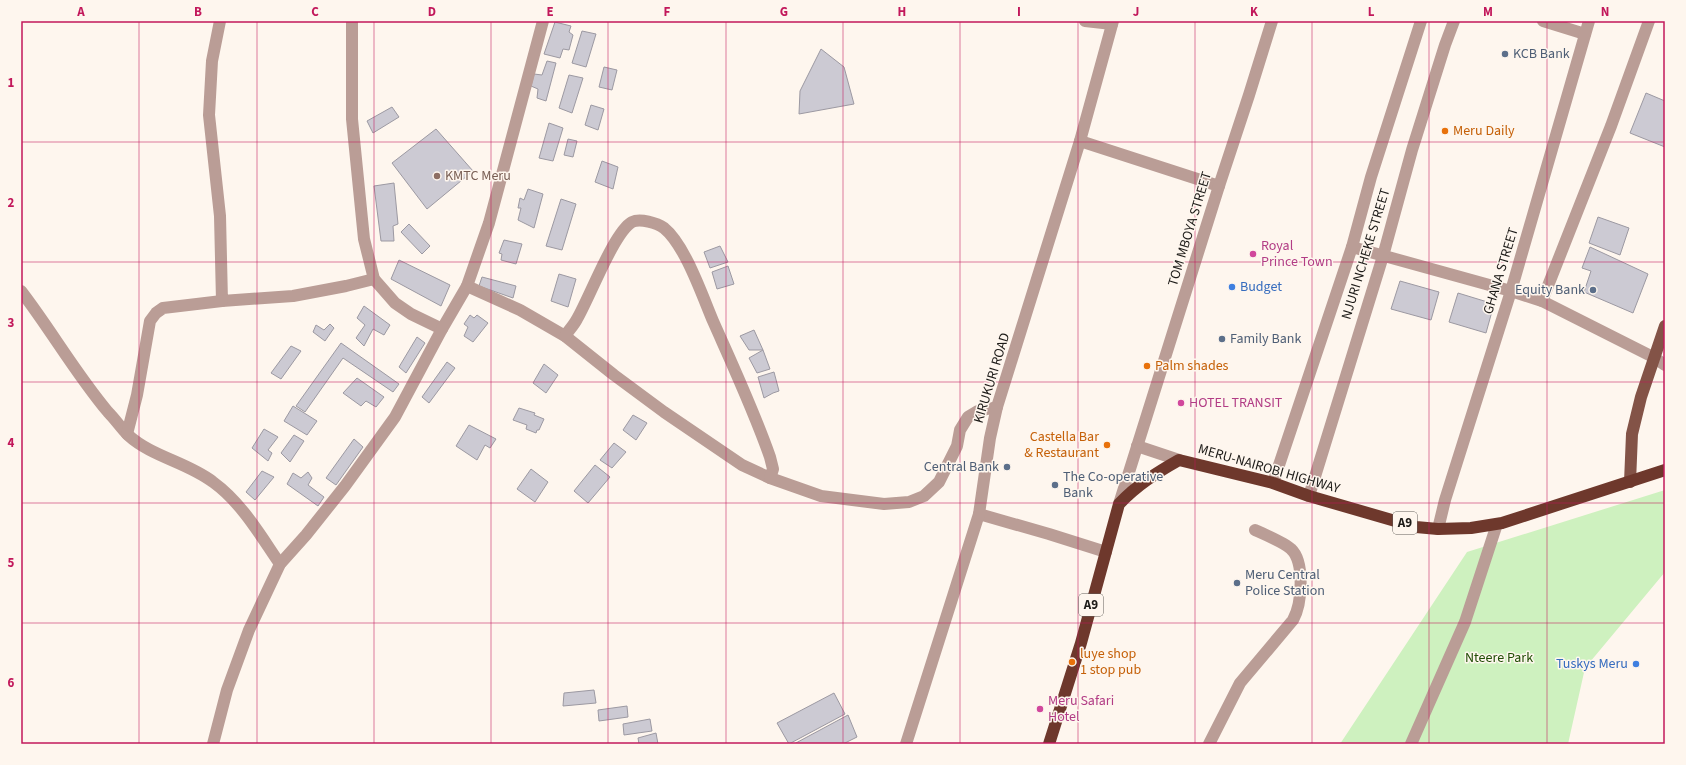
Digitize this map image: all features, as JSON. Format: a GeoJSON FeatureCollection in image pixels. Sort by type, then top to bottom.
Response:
{"type":"FeatureCollection","features":[{"type":"Feature","properties":{"kind":"highway","name":"MERU-NAIROBI HIGHWAY"},"geometry":{"type":"LineString","coordinates":[[1049,744],[1081,642],[1119,504],[1148,477],[1179,460],[1273,483],[1309,496],[1416,526],[1438,529],[1472,528],[1497,524],[1564,504],[1665,470]]}},
{"type":"Feature","properties":{"kind":"main road"},"geometry":{"type":"LineString","coordinates":[[1630,482],[1632,434],[1653,357],[1665,326]]}},
{"type":"Feature","properties":{"kind":"street"},"geometry":{"type":"LineString","coordinates":[[220,21],[212,61],[209,115],[220,216],[222,301]]}},
{"type":"Feature","properties":{"kind":"street"},"geometry":{"type":"LineString","coordinates":[[352,21],[352,119],[364,239],[374,279],[395,303],[411,314],[442,329]]}},
{"type":"Feature","properties":{"kind":"street"},"geometry":{"type":"LineString","coordinates":[[213,744],[227,690],[249,630],[280,564],[345,486],[395,417],[467,286],[489,223],[543,21]]}},
{"type":"Feature","properties":{"kind":"street"},"geometry":{"type":"LineString","coordinates":[[1085,21],[1112,22]]}},
{"type":"Feature","properties":{"kind":"street","name":"TOM MBOYA STREET"},"geometry":{"type":"LineString","coordinates":[[1119,504],[1219,186],[1250,96],[1272,21]]}},
{"type":"Feature","properties":{"kind":"street","name":"NJURI NCHEKE STREET"},"geometry":{"type":"LineString","coordinates":[[1273,483],[1352,247],[1371,177],[1421,21]]}},
{"type":"Feature","properties":{"kind":"street","name":"NJURI NCHEKE STREET"},"geometry":{"type":"LineString","coordinates":[[1309,496],[1383,256],[1412,150],[1454,21]]}},
{"type":"Feature","properties":{"kind":"street"},"geometry":{"type":"LineString","coordinates":[[1543,21],[1584,34]]}},
{"type":"Feature","properties":{"kind":"street","name":"GHANA STREET"},"geometry":{"type":"LineString","coordinates":[[1438,529],[1445,500],[1511,291],[1589,21]]}},
{"type":"Feature","properties":{"kind":"street"},"geometry":{"type":"LineString","coordinates":[[1542,302],[1608,133],[1649,21]]}},
{"type":"Feature","properties":{"kind":"street","name":"KIRUKURI ROAD"},"geometry":{"type":"LineString","coordinates":[[906,744],[979,514],[990,438],[997,407],[1080,141],[1112,22]]}},
{"type":"Feature","properties":{"kind":"street"},"geometry":{"type":"LineString","coordinates":[[1080,141],[1219,186]]}},
{"type":"Feature","properties":{"kind":"street"},"geometry":{"type":"LineString","coordinates":[[564,336],[577,320],[596,279],[624,229],[632,222],[644,221],[663,228],[682,252],[692,271],[742,386],[770,457],[773,469],[770,478]]}},
{"type":"Feature","properties":{"kind":"street"},"geometry":{"type":"LineString","coordinates":[[1352,247],[1511,291],[1542,302],[1653,357],[1665,365]]}},
{"type":"Feature","properties":{"kind":"street"},"geometry":{"type":"LineString","coordinates":[[127,434],[137,395],[150,320],[163,308],[222,301],[293,296],[374,279]]}},
{"type":"Feature","properties":{"kind":"street"},"geometry":{"type":"LineString","coordinates":[[467,286],[520,310],[564,336],[614,375],[742,465],[770,478],[821,496],[884,504],[909,502],[924,496],[939,482],[957,446],[960,430],[968,417],[978,411],[997,407]]}},
{"type":"Feature","properties":{"kind":"street"},"geometry":{"type":"LineString","coordinates":[[21,291],[41,317],[94,395],[127,434],[141,445],[212,481],[236,502],[280,564]]}},
{"type":"Feature","properties":{"kind":"street"},"geometry":{"type":"LineString","coordinates":[[1137,446],[1179,460]]}},
{"type":"Feature","properties":{"kind":"street"},"geometry":{"type":"LineString","coordinates":[[979,514],[1106,552]]}},
{"type":"Feature","properties":{"kind":"street"},"geometry":{"type":"LineString","coordinates":[[1411,744],[1465,622],[1497,524]]}},
{"type":"Feature","properties":{"kind":"street"},"geometry":{"type":"LineString","coordinates":[[1209,744],[1240,683],[1293,620],[1297,613],[1300,595],[1297,558],[1291,548],[1255,530]]}},
{"type":"Feature","properties":{"kind":"green space","name":"Nteere Park"},"geometry":{"type":"Polygon","coordinates":[[[1665,490],[1665,572],[1585,668],[1568,744],[1340,744],[1467,552],[1665,490]]]}},
{"type":"Feature","properties":{"kind":"building"},"geometry":{"type":"Polygon","coordinates":[[[555,22],[571,26],[569,32],[573,35],[569,50],[563,49],[560,58],[544,54],[555,22]]]}},
{"type":"Feature","properties":{"kind":"building"},"geometry":{"type":"Polygon","coordinates":[[[582,31],[596,34],[586,67],[572,63],[582,31]]]}},
{"type":"Feature","properties":{"kind":"building"},"geometry":{"type":"Polygon","coordinates":[[[821,49],[844,67],[854,104],[799,114],[800,91],[821,49]]]}},
{"type":"Feature","properties":{"kind":"building"},"geometry":{"type":"Polygon","coordinates":[[[547,61],[556,63],[546,101],[537,98],[538,89],[531,86],[534,74],[542,75],[547,61]]]}},
{"type":"Feature","properties":{"kind":"building"},"geometry":{"type":"Polygon","coordinates":[[[604,67],[617,70],[612,90],[599,87],[604,67]]]}},
{"type":"Feature","properties":{"kind":"building"},"geometry":{"type":"Polygon","coordinates":[[[569,75],[583,78],[572,113],[559,108],[569,75]]]}},
{"type":"Feature","properties":{"kind":"building"},"geometry":{"type":"Polygon","coordinates":[[[1646,93],[1665,101],[1665,147],[1630,133],[1646,93]]]}},
{"type":"Feature","properties":{"kind":"building"},"geometry":{"type":"Polygon","coordinates":[[[591,105],[604,109],[598,130],[585,125],[591,105]]]}},
{"type":"Feature","properties":{"kind":"building"},"geometry":{"type":"Polygon","coordinates":[[[392,107],[399,117],[373,133],[367,121],[392,107]]]}},
{"type":"Feature","properties":{"kind":"building"},"geometry":{"type":"Polygon","coordinates":[[[549,123],[563,128],[553,161],[539,158],[549,123]]]}},
{"type":"Feature","properties":{"kind":"building"},"geometry":{"type":"Polygon","coordinates":[[[436,129],[473,171],[427,209],[392,163],[436,129]]]}},
{"type":"Feature","properties":{"kind":"building"},"geometry":{"type":"Polygon","coordinates":[[[568,139],[577,141],[573,157],[564,155],[568,139]]]}},
{"type":"Feature","properties":{"kind":"building"},"geometry":{"type":"Polygon","coordinates":[[[602,161],[618,167],[613,189],[595,182],[602,161]]]}},
{"type":"Feature","properties":{"kind":"building"},"geometry":{"type":"Polygon","coordinates":[[[394,183],[398,224],[393,226],[394,241],[381,241],[374,186],[394,183]]]}},
{"type":"Feature","properties":{"kind":"building"},"geometry":{"type":"Polygon","coordinates":[[[528,189],[543,194],[534,228],[518,220],[521,208],[518,208],[520,198],[524,200],[528,189]]]}},
{"type":"Feature","properties":{"kind":"building"},"geometry":{"type":"Polygon","coordinates":[[[561,199],[576,204],[562,250],[546,246],[561,199]]]}},
{"type":"Feature","properties":{"kind":"building"},"geometry":{"type":"Polygon","coordinates":[[[1598,217],[1629,228],[1620,255],[1589,243],[1598,217]]]}},
{"type":"Feature","properties":{"kind":"building"},"geometry":{"type":"Polygon","coordinates":[[[409,224],[430,246],[422,254],[401,232],[409,224]]]}},
{"type":"Feature","properties":{"kind":"building"},"geometry":{"type":"Polygon","coordinates":[[[504,240],[522,244],[516,264],[501,260],[502,254],[499,253],[504,240]]]}},
{"type":"Feature","properties":{"kind":"building"},"geometry":{"type":"Polygon","coordinates":[[[720,246],[728,262],[710,268],[704,252],[720,246]]]}},
{"type":"Feature","properties":{"kind":"building"},"geometry":{"type":"Polygon","coordinates":[[[1590,247],[1648,274],[1633,313],[1584,292],[1591,271],[1582,268],[1590,247]]]}},
{"type":"Feature","properties":{"kind":"building"},"geometry":{"type":"Polygon","coordinates":[[[399,260],[450,285],[441,306],[391,279],[399,260]]]}},
{"type":"Feature","properties":{"kind":"building"},"geometry":{"type":"Polygon","coordinates":[[[728,266],[734,284],[717,289],[712,272],[728,266]]]}},
{"type":"Feature","properties":{"kind":"building"},"geometry":{"type":"Polygon","coordinates":[[[559,274],[576,279],[568,307],[551,301],[559,274]]]}},
{"type":"Feature","properties":{"kind":"building"},"geometry":{"type":"Polygon","coordinates":[[[482,277],[516,286],[513,298],[479,286],[482,277]]]}},
{"type":"Feature","properties":{"kind":"building"},"geometry":{"type":"Polygon","coordinates":[[[1400,281],[1439,292],[1431,320],[1391,309],[1400,281]]]}},
{"type":"Feature","properties":{"kind":"building"},"geometry":{"type":"Polygon","coordinates":[[[1458,293],[1494,304],[1486,333],[1449,322],[1458,293]]]}},
{"type":"Feature","properties":{"kind":"building"},"geometry":{"type":"Polygon","coordinates":[[[364,306],[390,325],[384,335],[373,329],[364,346],[356,338],[365,325],[357,318],[364,306]]]}},
{"type":"Feature","properties":{"kind":"building"},"geometry":{"type":"Polygon","coordinates":[[[470,315],[474,318],[477,315],[488,323],[473,342],[464,336],[468,327],[464,324],[470,315]]]}},
{"type":"Feature","properties":{"kind":"building"},"geometry":{"type":"Polygon","coordinates":[[[330,324],[334,328],[325,341],[313,332],[316,325],[324,330],[330,324]]]}},
{"type":"Feature","properties":{"kind":"building"},"geometry":{"type":"Polygon","coordinates":[[[754,330],[763,350],[749,350],[740,336],[754,330]]]}},
{"type":"Feature","properties":{"kind":"building"},"geometry":{"type":"Polygon","coordinates":[[[417,337],[425,343],[406,373],[399,367],[417,337]]]}},
{"type":"Feature","properties":{"kind":"building"},"geometry":{"type":"Polygon","coordinates":[[[341,343],[399,384],[393,392],[343,358],[305,412],[296,406],[341,343]]]}},
{"type":"Feature","properties":{"kind":"building"},"geometry":{"type":"Polygon","coordinates":[[[291,346],[301,351],[281,379],[271,373],[291,346]]]}},
{"type":"Feature","properties":{"kind":"building"},"geometry":{"type":"Polygon","coordinates":[[[763,350],[770,369],[757,373],[749,358],[763,350]]]}},
{"type":"Feature","properties":{"kind":"building"},"geometry":{"type":"Polygon","coordinates":[[[447,362],[455,368],[429,403],[422,397],[447,362]]]}},
{"type":"Feature","properties":{"kind":"building"},"geometry":{"type":"Polygon","coordinates":[[[544,364],[558,375],[546,393],[533,383],[544,364]]]}},
{"type":"Feature","properties":{"kind":"building"},"geometry":{"type":"Polygon","coordinates":[[[774,372],[779,391],[764,398],[758,377],[774,372]]]}},
{"type":"Feature","properties":{"kind":"building"},"geometry":{"type":"Polygon","coordinates":[[[357,378],[384,397],[376,407],[366,401],[361,406],[343,393],[357,378]]]}},
{"type":"Feature","properties":{"kind":"building"},"geometry":{"type":"Polygon","coordinates":[[[293,406],[317,421],[307,435],[284,421],[293,406]]]}},
{"type":"Feature","properties":{"kind":"building"},"geometry":{"type":"Polygon","coordinates":[[[519,408],[535,413],[534,415],[544,419],[536,433],[526,429],[527,425],[513,420],[519,408]]]}},
{"type":"Feature","properties":{"kind":"building"},"geometry":{"type":"Polygon","coordinates":[[[633,415],[647,423],[636,440],[623,430],[633,415]]]}},
{"type":"Feature","properties":{"kind":"building"},"geometry":{"type":"Polygon","coordinates":[[[469,425],[496,439],[490,448],[485,445],[477,460],[456,446],[469,425]]]}},
{"type":"Feature","properties":{"kind":"building"},"geometry":{"type":"Polygon","coordinates":[[[264,429],[278,437],[268,450],[272,453],[268,461],[252,448],[264,429]]]}},
{"type":"Feature","properties":{"kind":"building"},"geometry":{"type":"Polygon","coordinates":[[[294,435],[304,441],[290,462],[281,453],[294,435]]]}},
{"type":"Feature","properties":{"kind":"building"},"geometry":{"type":"Polygon","coordinates":[[[354,439],[363,447],[336,485],[326,478],[354,439]]]}},
{"type":"Feature","properties":{"kind":"building"},"geometry":{"type":"Polygon","coordinates":[[[614,443],[626,452],[612,468],[600,460],[614,443]]]}},
{"type":"Feature","properties":{"kind":"building"},"geometry":{"type":"Polygon","coordinates":[[[595,465],[610,477],[588,503],[574,491],[595,465]]]}},
{"type":"Feature","properties":{"kind":"building"},"geometry":{"type":"Polygon","coordinates":[[[531,469],[548,482],[535,502],[517,489],[531,469]]]}},
{"type":"Feature","properties":{"kind":"building"},"geometry":{"type":"Polygon","coordinates":[[[262,471],[274,477],[255,500],[246,492],[262,471]]]}},
{"type":"Feature","properties":{"kind":"building"},"geometry":{"type":"Polygon","coordinates":[[[308,472],[312,478],[308,485],[324,497],[318,506],[287,484],[293,473],[301,478],[308,472]]]}},
{"type":"Feature","properties":{"kind":"building"},"geometry":{"type":"Polygon","coordinates":[[[594,690],[596,703],[563,706],[564,693],[594,690]]]}},
{"type":"Feature","properties":{"kind":"building"},"geometry":{"type":"Polygon","coordinates":[[[834,693],[845,714],[789,744],[777,723],[834,693]]]}},
{"type":"Feature","properties":{"kind":"building"},"geometry":{"type":"Polygon","coordinates":[[[627,706],[628,717],[599,721],[598,710],[627,706]]]}},
{"type":"Feature","properties":{"kind":"building"},"geometry":{"type":"Polygon","coordinates":[[[848,715],[857,737],[843,744],[794,744],[848,715]]]}},
{"type":"Feature","properties":{"kind":"building"},"geometry":{"type":"Polygon","coordinates":[[[650,719],[652,731],[624,735],[623,724],[650,719]]]}},
{"type":"Feature","properties":{"kind":"building"},"geometry":{"type":"Polygon","coordinates":[[[656,733],[658,744],[639,744],[638,738],[656,733]]]}},
{"type":"Feature","properties":{"kind":"place","name":"KCB Bank"},"geometry":{"type":"Point","coordinates":[1505,54]}},
{"type":"Feature","properties":{"kind":"place","name":"Meru Daily"},"geometry":{"type":"Point","coordinates":[1445,131]}},
{"type":"Feature","properties":{"kind":"place","name":"KMTC Meru"},"geometry":{"type":"Point","coordinates":[437,176]}},
{"type":"Feature","properties":{"kind":"place","name":"Royal Prince Town"},"geometry":{"type":"Point","coordinates":[1253,254]}},
{"type":"Feature","properties":{"kind":"place","name":"Budget"},"geometry":{"type":"Point","coordinates":[1232,287]}},
{"type":"Feature","properties":{"kind":"place","name":"Equity Bank"},"geometry":{"type":"Point","coordinates":[1593,290]}},
{"type":"Feature","properties":{"kind":"place","name":"Family Bank"},"geometry":{"type":"Point","coordinates":[1222,339]}},
{"type":"Feature","properties":{"kind":"place","name":"Palm shades"},"geometry":{"type":"Point","coordinates":[1147,366]}},
{"type":"Feature","properties":{"kind":"place","name":"HOTEL TRANSIT"},"geometry":{"type":"Point","coordinates":[1181,403]}},
{"type":"Feature","properties":{"kind":"place","name":"Castella Bar & Restaurant"},"geometry":{"type":"Point","coordinates":[1107,445]}},
{"type":"Feature","properties":{"kind":"place","name":"Central Bank"},"geometry":{"type":"Point","coordinates":[1007,467]}},
{"type":"Feature","properties":{"kind":"place","name":"The Co-operative Bank"},"geometry":{"type":"Point","coordinates":[1055,485]}},
{"type":"Feature","properties":{"kind":"place","name":"Meru Central Police Station"},"geometry":{"type":"Point","coordinates":[1237,583]}},
{"type":"Feature","properties":{"kind":"place","name":"luye shop 1 stop pub"},"geometry":{"type":"Point","coordinates":[1072,662]}},
{"type":"Feature","properties":{"kind":"place","name":"Tuskys Meru"},"geometry":{"type":"Point","coordinates":[1636,664]}},
{"type":"Feature","properties":{"kind":"place","name":"Meru Safari Hotel"},"geometry":{"type":"Point","coordinates":[1040,709]}}]}
